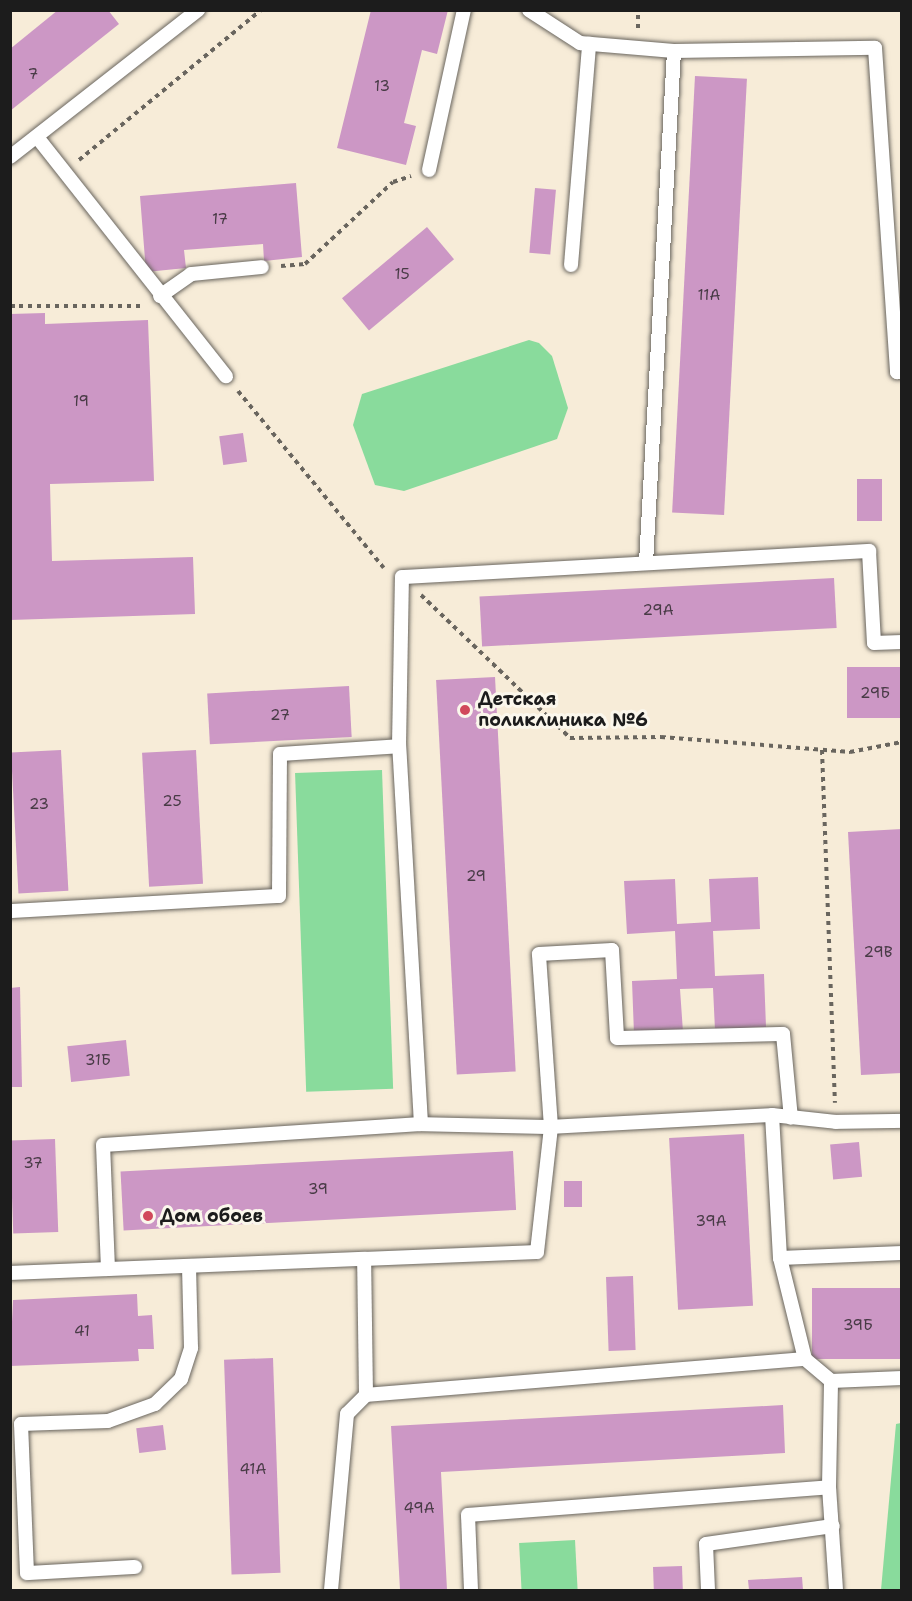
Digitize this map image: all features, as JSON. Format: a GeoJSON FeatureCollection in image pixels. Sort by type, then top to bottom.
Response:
{"type":"FeatureCollection","features":[{"type":"Feature","properties":{"kind":"lane"},"geometry":{"type":"LineString","coordinates":[[10,158],[198,10]]}},
{"type":"Feature","properties":{"kind":"lane"},"geometry":{"type":"LineString","coordinates":[[429,170],[464,10]]}},
{"type":"Feature","properties":{"kind":"lane"},"geometry":{"type":"LineString","coordinates":[[530,10],[589,44],[674,51],[876,48],[897,372],[902,372]]}},
{"type":"Feature","properties":{"kind":"lane"},"geometry":{"type":"LineString","coordinates":[[571,265],[589,44]]}},
{"type":"Feature","properties":{"kind":"lane"},"geometry":{"type":"LineString","coordinates":[[646,563],[674,51]]}},
{"type":"Feature","properties":{"kind":"lane"},"geometry":{"type":"LineString","coordinates":[[38,136],[160,296],[226,376]]}},
{"type":"Feature","properties":{"kind":"lane"},"geometry":{"type":"LineString","coordinates":[[160,296],[191,274],[262,267]]}},
{"type":"Feature","properties":{"kind":"lane"},"geometry":{"type":"LineString","coordinates":[[421,1124],[399,746],[402,577],[869,551],[874,643],[902,642]]}},
{"type":"Feature","properties":{"kind":"lane"},"geometry":{"type":"LineString","coordinates":[[10,911],[279,896],[280,754],[399,746]]}},
{"type":"Feature","properties":{"kind":"lane"},"geometry":{"type":"LineString","coordinates":[[10,1273],[537,1252],[551,1126],[540,954],[612,950],[617,1038],[783,1034],[791,1118]]}},
{"type":"Feature","properties":{"kind":"lane"},"geometry":{"type":"LineString","coordinates":[[108,1269],[104,1145],[421,1124],[551,1126],[772,1115],[836,1122],[902,1121]]}},
{"type":"Feature","properties":{"kind":"lane"},"geometry":{"type":"LineString","coordinates":[[772,1115],[780,1258],[805,1359],[831,1381],[902,1378]]}},
{"type":"Feature","properties":{"kind":"lane"},"geometry":{"type":"LineString","coordinates":[[780,1258],[902,1253]]}},
{"type":"Feature","properties":{"kind":"lane"},"geometry":{"type":"LineString","coordinates":[[364,1259],[366,1395]]}},
{"type":"Feature","properties":{"kind":"lane"},"geometry":{"type":"LineString","coordinates":[[135,1567],[27,1573],[21,1424],[108,1421],[155,1404],[181,1379],[191,1348],[189,1266]]}},
{"type":"Feature","properties":{"kind":"lane"},"geometry":{"type":"LineString","coordinates":[[331,1590],[347,1414],[366,1395],[805,1359]]}},
{"type":"Feature","properties":{"kind":"lane"},"geometry":{"type":"LineString","coordinates":[[831,1381],[829,1487],[836,1590]]}},
{"type":"Feature","properties":{"kind":"lane"},"geometry":{"type":"LineString","coordinates":[[471,1590],[468,1515],[829,1487]]}},
{"type":"Feature","properties":{"kind":"lane"},"geometry":{"type":"LineString","coordinates":[[708,1590],[706,1544],[833,1526]]}},
{"type":"Feature","properties":{"kind":"path"},"geometry":{"type":"LineString","coordinates":[[64,171],[261,10]]}},
{"type":"Feature","properties":{"kind":"path"},"geometry":{"type":"LineString","coordinates":[[262,267],[305,264],[393,182],[429,170]]}},
{"type":"Feature","properties":{"kind":"path"},"geometry":{"type":"LineString","coordinates":[[10,306],[146,306]]}},
{"type":"Feature","properties":{"kind":"path"},"geometry":{"type":"LineString","coordinates":[[226,376],[383,567]]}},
{"type":"Feature","properties":{"kind":"path"},"geometry":{"type":"LineString","coordinates":[[402,577],[570,738],[661,737],[850,752],[902,742]]}},
{"type":"Feature","properties":{"kind":"path"},"geometry":{"type":"LineString","coordinates":[[822,750],[836,1122]]}},
{"type":"Feature","properties":{"kind":"green space"},"geometry":{"type":"Polygon","coordinates":[[[529,340],[539,343],[552,356],[568,408],[557,439],[404,491],[375,485],[353,425],[362,394],[529,340]]]}},
{"type":"Feature","properties":{"kind":"green space"},"geometry":{"type":"Polygon","coordinates":[[[382,770],[393,1089],[306,1092],[295,773],[382,770]]]}},
{"type":"Feature","properties":{"kind":"green space"},"geometry":{"type":"Polygon","coordinates":[[[901,1423],[901,1590],[881,1590],[896,1424],[901,1423]]]}},
{"type":"Feature","properties":{"kind":"green space"},"geometry":{"type":"Polygon","coordinates":[[[575,1540],[578,1590],[522,1590],[519,1543],[575,1540]]]}},
{"type":"Feature","properties":{"kind":"building"},"geometry":{"type":"Polygon","coordinates":[[[58,10],[108,10],[119,24],[10,111],[10,49],[58,10]]]}},
{"type":"Feature","properties":{"kind":"building"},"geometry":{"type":"Polygon","coordinates":[[[371,10],[448,10],[437,54],[422,50],[404,123],[416,126],[406,165],[337,148],[371,10]]]}},
{"type":"Feature","properties":{"kind":"building"},"geometry":{"type":"Polygon","coordinates":[[[695,76],[747,79],[724,515],[672,512],[695,76]]]}},
{"type":"Feature","properties":{"kind":"building"},"geometry":{"type":"Polygon","coordinates":[[[296,183],[302,257],[264,261],[263,244],[184,250],[186,268],[146,272],[140,196],[296,183]]]}},
{"type":"Feature","properties":{"kind":"building"},"geometry":{"type":"Polygon","coordinates":[[[535,188],[556,190],[550,255],[529,253],[535,188]]]}},
{"type":"Feature","properties":{"kind":"building"},"geometry":{"type":"Polygon","coordinates":[[[427,227],[454,259],[369,331],[342,298],[427,227]]]}},
{"type":"Feature","properties":{"kind":"building"},"geometry":{"type":"Polygon","coordinates":[[[45,313],[45,324],[148,320],[154,481],[50,484],[52,561],[193,557],[195,614],[10,620],[10,314],[45,313]]]}},
{"type":"Feature","properties":{"kind":"building"},"geometry":{"type":"Polygon","coordinates":[[[243,433],[247,462],[223,465],[219,436],[243,433]]]}},
{"type":"Feature","properties":{"kind":"building"},"geometry":{"type":"Polygon","coordinates":[[[857,479],[882,479],[882,521],[857,521],[857,479]]]}},
{"type":"Feature","properties":{"kind":"building"},"geometry":{"type":"Polygon","coordinates":[[[834,578],[837,628],[482,647],[479,597],[834,578]]]}},
{"type":"Feature","properties":{"kind":"building"},"geometry":{"type":"Polygon","coordinates":[[[847,667],[902,667],[902,718],[847,718],[847,667]]]}},
{"type":"Feature","properties":{"kind":"building"},"geometry":{"type":"Polygon","coordinates":[[[495,677],[516,1071],[457,1075],[436,680],[495,677]]]}},
{"type":"Feature","properties":{"kind":"building"},"geometry":{"type":"Polygon","coordinates":[[[349,686],[352,737],[210,744],[207,693],[349,686]]]}},
{"type":"Feature","properties":{"kind":"building"},"geometry":{"type":"Polygon","coordinates":[[[61,750],[68,891],[18,893],[11,753],[61,750]]]}},
{"type":"Feature","properties":{"kind":"building"},"geometry":{"type":"Polygon","coordinates":[[[196,750],[203,884],[149,887],[142,753],[196,750]]]}},
{"type":"Feature","properties":{"kind":"building"},"geometry":{"type":"Polygon","coordinates":[[[902,829],[902,1073],[861,1075],[848,832],[902,829]]]}},
{"type":"Feature","properties":{"kind":"building"},"geometry":{"type":"Polygon","coordinates":[[[758,877],[760,929],[713,931],[715,976],[764,974],[766,1027],[715,1030],[713,988],[680,989],[683,1032],[634,1034],[632,981],[677,979],[675,931],[627,934],[624,881],[675,879],[677,924],[711,922],[709,879],[758,877]]]}},
{"type":"Feature","properties":{"kind":"building"},"geometry":{"type":"Polygon","coordinates":[[[20,987],[22,1087],[10,1087],[10,988],[20,987]]]}},
{"type":"Feature","properties":{"kind":"building"},"geometry":{"type":"Polygon","coordinates":[[[126,1040],[130,1076],[71,1082],[67,1046],[126,1040]]]}},
{"type":"Feature","properties":{"kind":"building"},"geometry":{"type":"Polygon","coordinates":[[[744,1134],[753,1306],[678,1310],[669,1138],[744,1134]]]}},
{"type":"Feature","properties":{"kind":"building"},"geometry":{"type":"Polygon","coordinates":[[[55,1139],[58,1232],[13,1234],[10,1141],[55,1139]]]}},
{"type":"Feature","properties":{"kind":"building"},"geometry":{"type":"Polygon","coordinates":[[[859,1142],[862,1177],[833,1179],[830,1145],[859,1142]]]}},
{"type":"Feature","properties":{"kind":"building"},"geometry":{"type":"Polygon","coordinates":[[[513,1151],[516,1210],[124,1230],[121,1172],[513,1151]]]}},
{"type":"Feature","properties":{"kind":"building"},"geometry":{"type":"Polygon","coordinates":[[[564,1181],[582,1181],[582,1207],[564,1207],[564,1181]]]}},
{"type":"Feature","properties":{"kind":"building"},"geometry":{"type":"Polygon","coordinates":[[[633,1276],[636,1350],[609,1351],[606,1277],[633,1276]]]}},
{"type":"Feature","properties":{"kind":"building"},"geometry":{"type":"Polygon","coordinates":[[[812,1288],[902,1288],[902,1359],[812,1359],[812,1288]]]}},
{"type":"Feature","properties":{"kind":"building"},"geometry":{"type":"Polygon","coordinates":[[[137,1294],[138,1316],[152,1315],[154,1349],[138,1349],[139,1361],[10,1366],[13,1300],[137,1294]]]}},
{"type":"Feature","properties":{"kind":"building"},"geometry":{"type":"Polygon","coordinates":[[[273,1358],[281,1573],[232,1575],[224,1360],[273,1358]]]}},
{"type":"Feature","properties":{"kind":"building"},"geometry":{"type":"Polygon","coordinates":[[[783,1405],[785,1453],[441,1472],[447,1590],[400,1590],[391,1426],[783,1405]]]}},
{"type":"Feature","properties":{"kind":"building"},"geometry":{"type":"Polygon","coordinates":[[[163,1425],[166,1450],[139,1453],[136,1428],[163,1425]]]}},
{"type":"Feature","properties":{"kind":"building"},"geometry":{"type":"Polygon","coordinates":[[[682,1566],[683,1590],[654,1590],[653,1567],[682,1566]]]}},
{"type":"Feature","properties":{"kind":"building"},"geometry":{"type":"Polygon","coordinates":[[[802,1577],[803,1590],[749,1590],[748,1580],[802,1577]]]}},
{"type":"Feature","properties":{"kind":"place","name":"Детская поликлиника №6"},"geometry":{"type":"Point","coordinates":[465,710]}},
{"type":"Feature","properties":{"kind":"place","name":"Дом обоев"},"geometry":{"type":"Point","coordinates":[148,1216]}}]}
